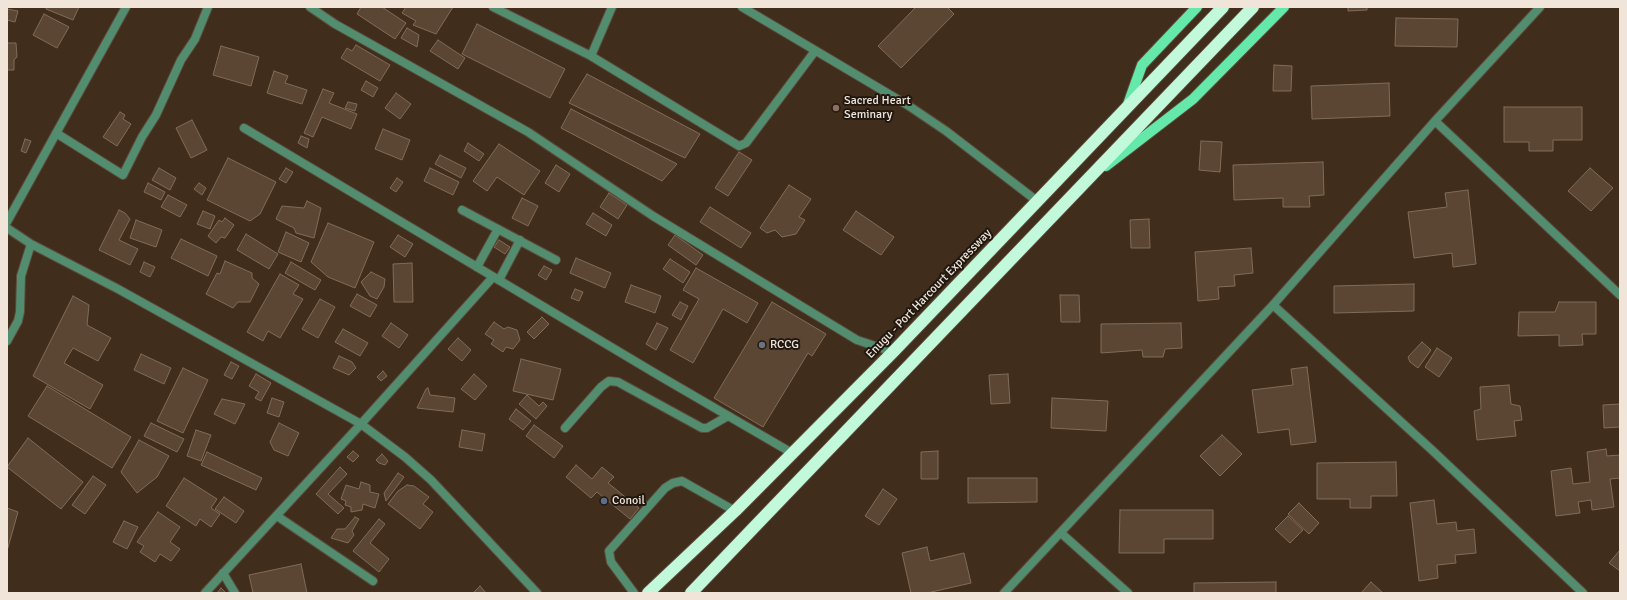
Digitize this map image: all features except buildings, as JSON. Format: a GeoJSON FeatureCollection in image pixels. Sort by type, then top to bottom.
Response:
{"type":"FeatureCollection","features":[{"type":"Feature","properties":{"kind":"highway","name":"Enugu - Port Harcourt Expressway"},"geometry":{"type":"LineString","coordinates":[[648,593],[735,511],[893,352],[1223,7]]}},
{"type":"Feature","properties":{"kind":"highway"},"geometry":{"type":"LineString","coordinates":[[691,593],[1249,10]]}},
{"type":"Feature","properties":{"kind":"main road"},"geometry":{"type":"LineString","coordinates":[[1126,110],[1142,65],[1197,7]]}},
{"type":"Feature","properties":{"kind":"main road"},"geometry":{"type":"LineString","coordinates":[[1082,184],[1193,99],[1284,7]]}},
{"type":"Feature","properties":{"kind":"street"},"geometry":{"type":"LineString","coordinates":[[7,222],[126,7]]}},
{"type":"Feature","properties":{"kind":"street"},"geometry":{"type":"LineString","coordinates":[[56,133],[123,175],[142,137],[156,115],[181,60],[194,40],[208,7]]}},
{"type":"Feature","properties":{"kind":"street"},"geometry":{"type":"LineString","coordinates":[[310,7],[334,24],[528,132],[653,216],[857,340],[893,352]]}},
{"type":"Feature","properties":{"kind":"street"},"geometry":{"type":"LineString","coordinates":[[493,7],[591,56],[739,146],[746,143],[815,51]]}},
{"type":"Feature","properties":{"kind":"street"},"geometry":{"type":"LineString","coordinates":[[591,56],[612,7]]}},
{"type":"Feature","properties":{"kind":"street"},"geometry":{"type":"LineString","coordinates":[[742,7],[909,106],[946,131],[1037,201]]}},
{"type":"Feature","properties":{"kind":"street"},"geometry":{"type":"LineString","coordinates":[[1004,593],[1273,305],[1435,120],[1540,7]]}},
{"type":"Feature","properties":{"kind":"street"},"geometry":{"type":"LineString","coordinates":[[1435,120],[1620,295]]}},
{"type":"Feature","properties":{"kind":"street"},"geometry":{"type":"LineString","coordinates":[[244,128],[476,267],[792,453]]}},
{"type":"Feature","properties":{"kind":"street"},"geometry":{"type":"LineString","coordinates":[[462,210],[556,260]]}},
{"type":"Feature","properties":{"kind":"street"},"geometry":{"type":"LineString","coordinates":[[7,228],[31,244],[118,288],[361,424],[431,480],[537,593]]}},
{"type":"Feature","properties":{"kind":"street"},"geometry":{"type":"LineString","coordinates":[[476,267],[498,229]]}},
{"type":"Feature","properties":{"kind":"street"},"geometry":{"type":"LineString","coordinates":[[205,593],[496,278],[520,240]]}},
{"type":"Feature","properties":{"kind":"street"},"geometry":{"type":"LineString","coordinates":[[7,341],[18,321],[20,312],[21,276],[31,244]]}},
{"type":"Feature","properties":{"kind":"street"},"geometry":{"type":"LineString","coordinates":[[1273,305],[1433,451],[1583,593]]}},
{"type":"Feature","properties":{"kind":"street"},"geometry":{"type":"LineString","coordinates":[[565,428],[601,387],[609,381],[618,382],[702,428],[707,428],[728,416]]}},
{"type":"Feature","properties":{"kind":"street"},"geometry":{"type":"LineString","coordinates":[[634,593],[611,562],[609,551],[665,488],[673,483],[682,482],[735,511]]}},
{"type":"Feature","properties":{"kind":"street"},"geometry":{"type":"LineString","coordinates":[[277,516],[373,581]]}},
{"type":"Feature","properties":{"kind":"street"},"geometry":{"type":"LineString","coordinates":[[1061,533],[1128,593]]}},
{"type":"Feature","properties":{"kind":"street"},"geometry":{"type":"LineString","coordinates":[[223,573],[235,593]]}},
{"type":"Feature","properties":{"kind":"place","name":"Sacred Heart Seminary"},"geometry":{"type":"Point","coordinates":[836,108]}},
{"type":"Feature","properties":{"kind":"place","name":"RCCG"},"geometry":{"type":"Point","coordinates":[762,345]}},
{"type":"Feature","properties":{"kind":"place","name":"Conoil"},"geometry":{"type":"Point","coordinates":[604,501]}}]}
